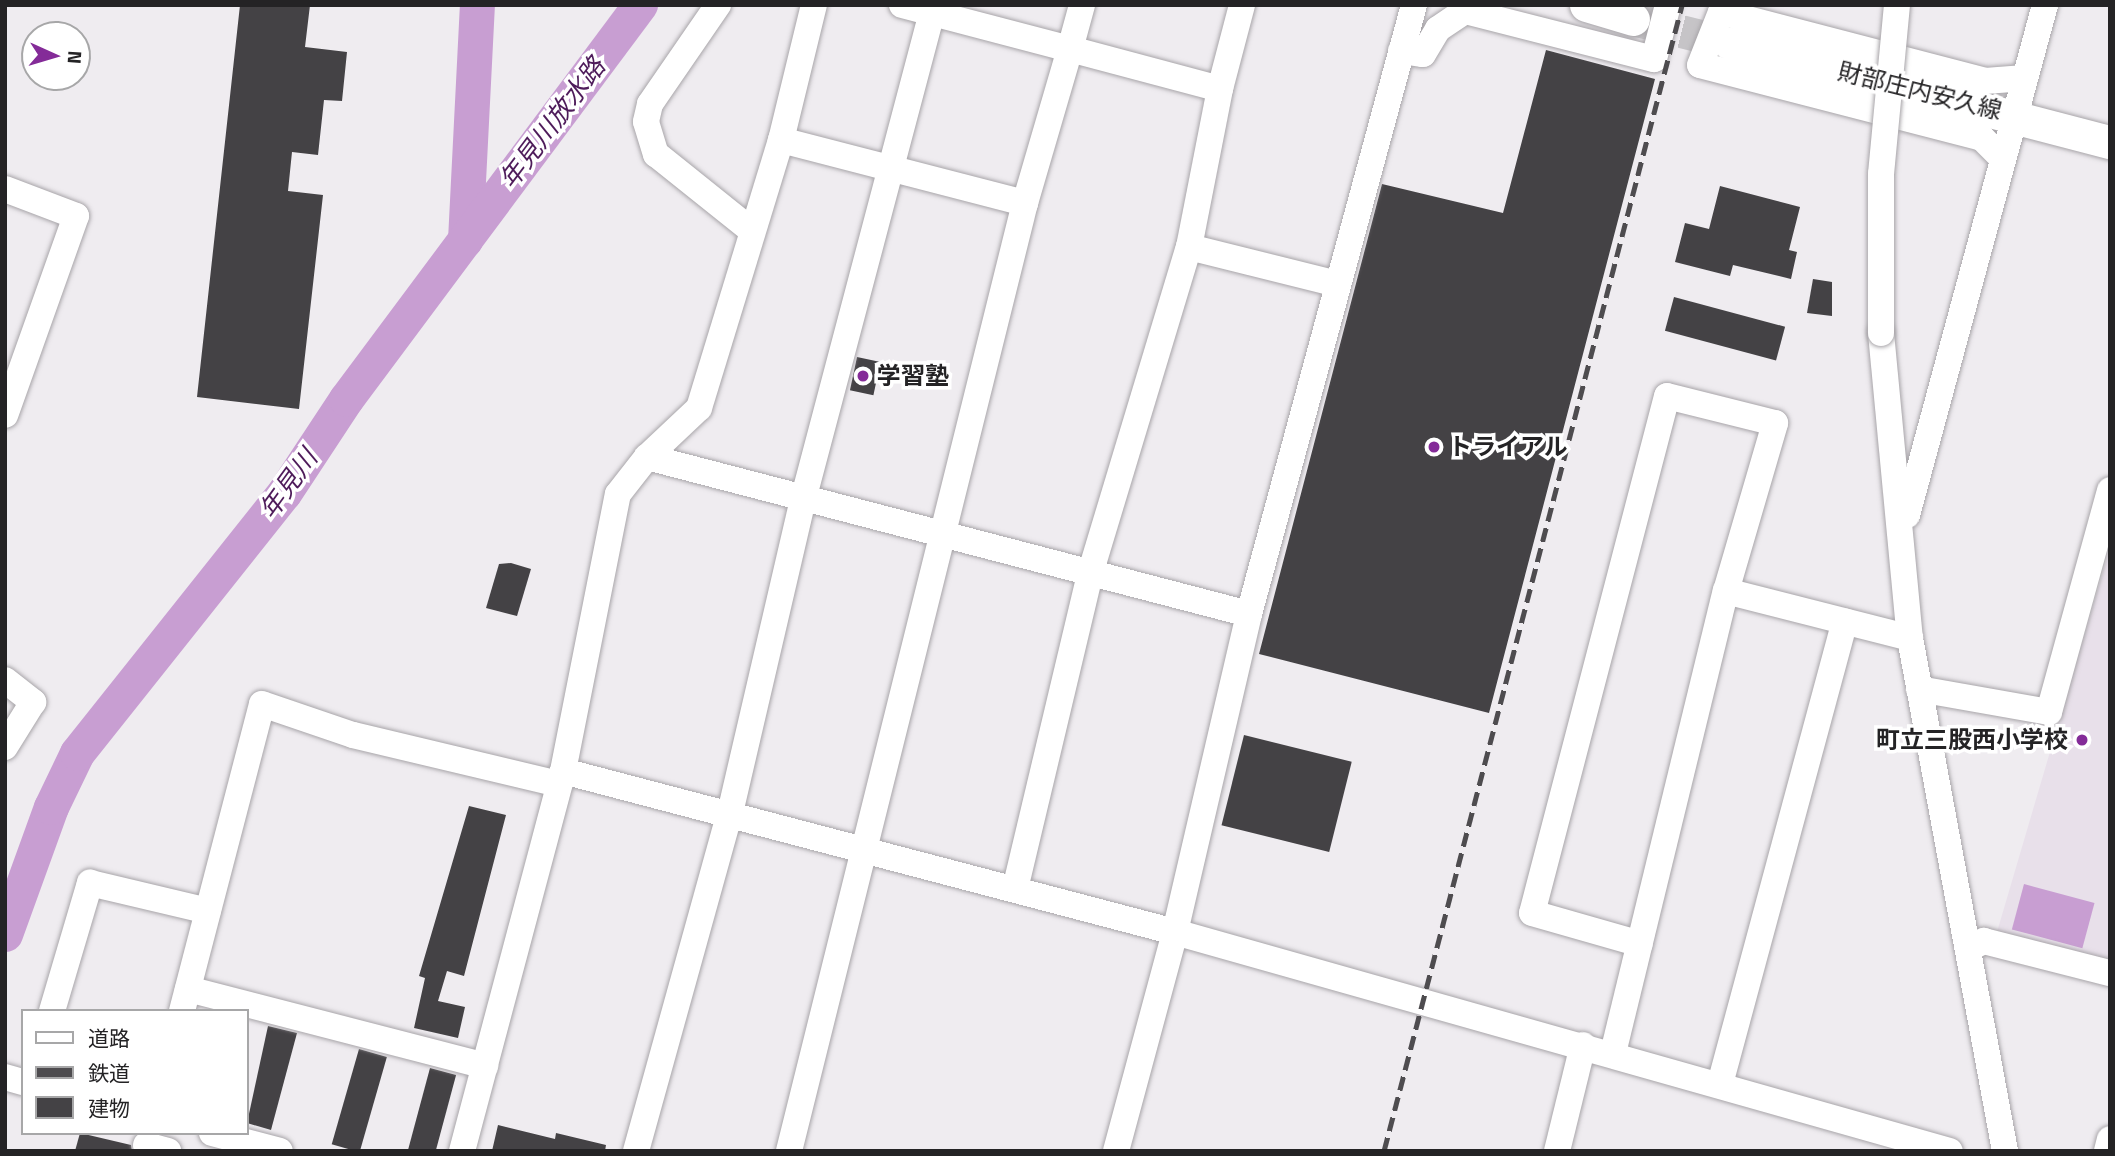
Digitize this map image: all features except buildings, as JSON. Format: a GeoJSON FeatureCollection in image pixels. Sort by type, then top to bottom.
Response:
{"type":"FeatureCollection","features":[{"type":"Feature","properties":{"kind":"main road"},"geometry":{"type":"LineString","coordinates":[[1586,5],[1633,19]]}},
{"type":"Feature","properties":{"kind":"main road","name":"財部庄内安久線"},"geometry":{"type":"LineString","coordinates":[[1729,43],[2015,115],[2110,142]]}},
{"type":"Feature","properties":{"kind":"street"},"geometry":{"type":"LineString","coordinates":[[718,5],[650,104],[646,122],[656,154],[752,231]]}},
{"type":"Feature","properties":{"kind":"street"},"geometry":{"type":"LineString","coordinates":[[462,1151],[561,777],[618,494],[647,457],[699,408],[781,140],[814,5]]}},
{"type":"Feature","properties":{"kind":"street"},"geometry":{"type":"LineString","coordinates":[[902,5],[933,9],[1220,89]]}},
{"type":"Feature","properties":{"kind":"street"},"geometry":{"type":"LineString","coordinates":[[789,1151],[939,536],[1025,203],[1082,5]]}},
{"type":"Feature","properties":{"kind":"street"},"geometry":{"type":"LineString","coordinates":[[1015,889],[1090,574],[1189,247],[1220,89],[1242,5]]}},
{"type":"Feature","properties":{"kind":"street"},"geometry":{"type":"LineString","coordinates":[[1116,1151],[1175,932],[1249,614],[1414,5]]}},
{"type":"Feature","properties":{"kind":"street"},"geometry":{"type":"LineString","coordinates":[[1401,51],[1423,54],[1438,29],[1465,11],[1654,58],[1668,5]]}},
{"type":"Feature","properties":{"kind":"street"},"geometry":{"type":"LineString","coordinates":[[1897,5],[1881,174],[1881,333],[1903,530],[1910,638],[2002,1150]]}},
{"type":"Feature","properties":{"kind":"street"},"geometry":{"type":"LineString","coordinates":[[1903,530],[2045,5]]}},
{"type":"Feature","properties":{"kind":"street"},"geometry":{"type":"LineString","coordinates":[[636,1151],[730,813],[803,500],[894,169],[933,9]]}},
{"type":"Feature","properties":{"kind":"street"},"geometry":{"type":"LineString","coordinates":[[2003,159],[1982,138],[1700,65],[1721,12],[1985,80],[2025,78]]}},
{"type":"Feature","properties":{"kind":"street"},"geometry":{"type":"LineString","coordinates":[[781,140],[1025,203]]}},
{"type":"Feature","properties":{"kind":"street"},"geometry":{"type":"LineString","coordinates":[[5,189],[76,216],[5,415]]}},
{"type":"Feature","properties":{"kind":"street"},"geometry":{"type":"LineString","coordinates":[[1189,247],[1337,284]]}},
{"type":"Feature","properties":{"kind":"street"},"geometry":{"type":"LineString","coordinates":[[1613,1053],[1640,944],[1726,591],[1774,423],[1667,396],[1532,913],[1640,944]]}},
{"type":"Feature","properties":{"kind":"street"},"geometry":{"type":"LineString","coordinates":[[647,457],[939,536],[1249,614]]}},
{"type":"Feature","properties":{"kind":"street"},"geometry":{"type":"LineString","coordinates":[[1919,689],[2049,712],[2110,490]]}},
{"type":"Feature","properties":{"kind":"street"},"geometry":{"type":"LineString","coordinates":[[1726,591],[1910,638]]}},
{"type":"Feature","properties":{"kind":"street"},"geometry":{"type":"LineString","coordinates":[[1720,1084],[1845,622]]}},
{"type":"Feature","properties":{"kind":"street"},"geometry":{"type":"LineString","coordinates":[[5,680],[33,702],[5,747]]}},
{"type":"Feature","properties":{"kind":"street"},"geometry":{"type":"LineString","coordinates":[[226,1009],[185,1000],[262,704],[353,735],[730,813],[1613,1053],[1720,1084],[1880,1140],[1950,1151]]}},
{"type":"Feature","properties":{"kind":"street"},"geometry":{"type":"LineString","coordinates":[[53,1009],[90,883],[208,911]]}},
{"type":"Feature","properties":{"kind":"street"},"geometry":{"type":"LineString","coordinates":[[1968,949],[1984,941],[2110,974]]}},
{"type":"Feature","properties":{"kind":"street"},"geometry":{"type":"LineString","coordinates":[[248,1014],[485,1066]]}},
{"type":"Feature","properties":{"kind":"street"},"geometry":{"type":"LineString","coordinates":[[1557,1151],[1583,1045]]}},
{"type":"Feature","properties":{"kind":"street"},"geometry":{"type":"LineString","coordinates":[[219,1135],[279,1151]]}},
{"type":"Feature","properties":{"kind":"street"},"geometry":{"type":"LineString","coordinates":[[2107,1151],[2110,1139]]}},
{"type":"Feature","properties":{"kind":"shaded area","name":"町立三股西小学校"},"geometry":{"type":"Polygon","coordinates":[[[2110,548],[2110,962],[1997,932],[2110,548]]]}},
{"type":"Feature","properties":{"kind":"shaded area"},"geometry":{"type":"Polygon","coordinates":[[[2024,884],[2095,903],[2082,948],[2012,929],[2024,884]]]}},
{"type":"Feature","properties":{"kind":"waterway","name":"年見川"},"geometry":{"type":"LineString","coordinates":[[465,240],[477,5]]}},
{"type":"Feature","properties":{"kind":"waterway","name":"年見川"},"geometry":{"type":"LineString","coordinates":[[5,934],[51,807],[77,753],[284,493],[346,399],[640,5]]}},
{"type":"Feature","properties":{"kind":"tunnel"},"geometry":{"type":"LineString","coordinates":[[1633,19],[1729,43]]}},
{"type":"Feature","properties":{"kind":"railway"},"geometry":{"type":"LineString","coordinates":[[1384,1151],[1682,5]]}},
{"type":"Feature","properties":{"kind":"place","name":"学習塾"},"geometry":{"type":"Point","coordinates":[863,376]}},
{"type":"Feature","properties":{"kind":"place","name":"トライアル"},"geometry":{"type":"Point","coordinates":[1434,447]}},
{"type":"Feature","properties":{"kind":"place","name":"町立三股西小学校"},"geometry":{"type":"Point","coordinates":[2082,740]}},
{"type":"Feature","properties":{"kind":"water label","name":"年見川放水路"},"geometry":{"type":"Point","coordinates":[552,123]}}]}
